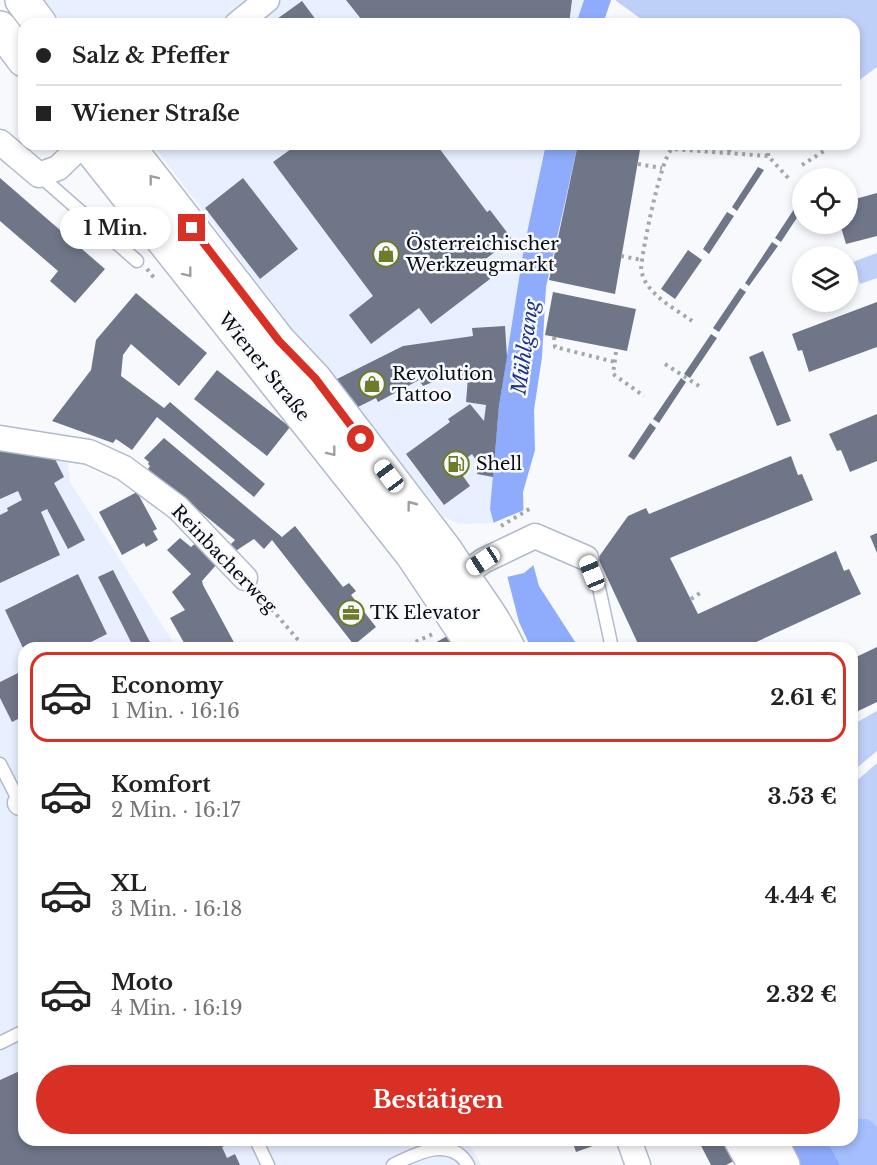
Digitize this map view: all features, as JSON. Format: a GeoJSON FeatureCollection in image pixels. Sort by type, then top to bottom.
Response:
{"type":"FeatureCollection","features":[{"type":"Feature","properties":{"kind":"main road"},"geometry":{"type":"LineString","coordinates":[[22,0],[35,18]]}},
{"type":"Feature","properties":{"kind":"main road"},"geometry":{"type":"LineString","coordinates":[[0,28],[18,52]]}},
{"type":"Feature","properties":{"kind":"main road","name":"Wiener Straße"},"geometry":{"type":"LineString","coordinates":[[90,150],[325,442],[412,554],[461,576]]}},
{"type":"Feature","properties":{"kind":"main road","name":"Wiener Straße"},"geometry":{"type":"LineString","coordinates":[[131,150],[279,341],[315,378],[446,551],[461,576],[495,620],[505,642]]}},
{"type":"Feature","properties":{"kind":"main road","name":"Wiener Straße"},"geometry":{"type":"LineString","coordinates":[[461,576],[474,642]]}},
{"type":"Feature","properties":{"kind":"main road"},"geometry":{"type":"LineString","coordinates":[[744,1146],[755,1165]]}},
{"type":"Feature","properties":{"kind":"main road"},"geometry":{"type":"LineString","coordinates":[[773,1146],[783,1165]]}},
{"type":"Feature","properties":{"kind":"street"},"geometry":{"type":"LineString","coordinates":[[244,18],[267,0]]}},
{"type":"Feature","properties":{"kind":"street"},"geometry":{"type":"LineString","coordinates":[[0,142],[39,175],[58,168],[78,150]]}},
{"type":"Feature","properties":{"kind":"street","name":"Reinbacherweg"},"geometry":{"type":"LineString","coordinates":[[0,438],[88,453],[124,468],[178,508],[245,578]]}},
{"type":"Feature","properties":{"kind":"street"},"geometry":{"type":"LineString","coordinates":[[461,576],[536,536],[586,558]]}},
{"type":"Feature","properties":{"kind":"street"},"geometry":{"type":"LineString","coordinates":[[631,1146],[638,1165]]}},
{"type":"Feature","properties":{"kind":"lane"},"geometry":{"type":"LineString","coordinates":[[39,175],[137,261]]}},
{"type":"Feature","properties":{"kind":"lane"},"geometry":{"type":"LineString","coordinates":[[586,558],[598,588],[611,642]]}},
{"type":"Feature","properties":{"kind":"lane"},"geometry":{"type":"LineString","coordinates":[[0,764],[18,794]]}},
{"type":"Feature","properties":{"kind":"lane"},"geometry":{"type":"LineString","coordinates":[[0,1043],[18,1034]]}},
{"type":"Feature","properties":{"kind":"lane"},"geometry":{"type":"LineString","coordinates":[[259,1146],[268,1165]]}},
{"type":"Feature","properties":{"kind":"lane"},"geometry":{"type":"LineString","coordinates":[[393,1165],[420,1152],[437,1148],[448,1150],[463,1158],[468,1165]]}},
{"type":"Feature","properties":{"kind":"path"},"geometry":{"type":"LineString","coordinates":[[670,150],[662,168],[642,260],[643,280],[652,292],[692,321]]}},
{"type":"Feature","properties":{"kind":"path"},"geometry":{"type":"LineString","coordinates":[[712,150],[768,156],[791,181]]}},
{"type":"Feature","properties":{"kind":"path"},"geometry":{"type":"LineString","coordinates":[[768,150],[768,156]]}},
{"type":"Feature","properties":{"kind":"path"},"geometry":{"type":"LineString","coordinates":[[802,165],[824,150]]}},
{"type":"Feature","properties":{"kind":"path"},"geometry":{"type":"LineString","coordinates":[[638,164],[662,168]]}},
{"type":"Feature","properties":{"kind":"path"},"geometry":{"type":"LineString","coordinates":[[621,256],[642,260]]}},
{"type":"Feature","properties":{"kind":"path"},"geometry":{"type":"LineString","coordinates":[[554,337],[555,347],[615,362]]}},
{"type":"Feature","properties":{"kind":"path"},"geometry":{"type":"LineString","coordinates":[[616,352],[613,374],[644,396]]}},
{"type":"Feature","properties":{"kind":"path"},"geometry":{"type":"LineString","coordinates":[[665,364],[702,388]]}},
{"type":"Feature","properties":{"kind":"path"},"geometry":{"type":"LineString","coordinates":[[495,530],[531,508]]}},
{"type":"Feature","properties":{"kind":"path","name":"Reinbacherweg"},"geometry":{"type":"LineString","coordinates":[[245,578],[300,642]]}},
{"type":"Feature","properties":{"kind":"path"},"geometry":{"type":"LineString","coordinates":[[691,599],[700,593]]}},
{"type":"Feature","properties":{"kind":"path"},"geometry":{"type":"LineString","coordinates":[[415,642],[433,634]]}},
{"type":"Feature","properties":{"kind":"shaded area"},"geometry":{"type":"Polygon","coordinates":[[[43,0],[584,0],[578,18],[59,18],[43,0]]]}},
{"type":"Feature","properties":{"kind":"shaded area"},"geometry":{"type":"Polygon","coordinates":[[[615,0],[877,0],[877,67],[860,80],[860,18],[640,18],[615,0]]]}},
{"type":"Feature","properties":{"kind":"shaded area"},"geometry":{"type":"Polygon","coordinates":[[[157,150],[545,150],[524,247],[499,406],[490,509],[493,523],[459,524],[444,517],[340,391],[157,150]]]}},
{"type":"Feature","properties":{"kind":"shaded area"},"geometry":{"type":"Polygon","coordinates":[[[877,253],[877,278],[860,284],[858,260],[877,253]]]}},
{"type":"Feature","properties":{"kind":"shaded area"},"geometry":{"type":"Polygon","coordinates":[[[0,436],[66,449],[70,482],[173,642],[18,642],[18,1146],[470,1146],[481,1165],[0,1165],[0,436]]]}},
{"type":"Feature","properties":{"kind":"shaded area"},"geometry":{"type":"Polygon","coordinates":[[[877,711],[877,751],[858,767],[858,722],[877,711]]]}},
{"type":"Feature","properties":{"kind":"shaded area"},"geometry":{"type":"Polygon","coordinates":[[[877,763],[877,1165],[840,1165],[830,1146],[858,1146],[858,780],[877,763]]]}},
{"type":"Feature","properties":{"kind":"shaded area"},"geometry":{"type":"Polygon","coordinates":[[[858,1119],[868,1119],[877,1127],[877,1165],[840,1165],[830,1146],[858,1146],[858,1119]]]}},
{"type":"Feature","properties":{"kind":"water"},"geometry":{"type":"Polygon","coordinates":[[[584,0],[611,0],[605,18],[578,18],[584,0]]]}},
{"type":"Feature","properties":{"kind":"water","name":"Mühlgang"},"geometry":{"type":"Polygon","coordinates":[[[545,150],[577,150],[546,287],[542,357],[534,410],[535,450],[523,492],[524,530],[539,586],[575,642],[528,642],[519,622],[490,509],[499,406],[524,247],[545,150]]]}},
{"type":"Feature","properties":{"kind":"water"},"geometry":{"type":"Polygon","coordinates":[[[789,1146],[830,1146],[840,1165],[799,1165],[789,1146]]]}},
{"type":"Feature","properties":{"kind":"pier"},"geometry":{"type":"Polygon","coordinates":[[[524,510],[536,563],[524,573],[507,577],[497,548],[493,523],[524,510]]]}},
{"type":"Feature","properties":{"kind":"building"},"geometry":{"type":"Polygon","coordinates":[[[346,0],[572,0],[570,18],[360,18],[346,0]]]}},
{"type":"Feature","properties":{"kind":"building"},"geometry":{"type":"Polygon","coordinates":[[[302,1],[315,18],[278,18],[302,1]]]}},
{"type":"Feature","properties":{"kind":"building","name":"Österreichischer Werkzeugmarkt"},"geometry":{"type":"Polygon","coordinates":[[[290,150],[440,150],[487,212],[490,210],[512,239],[479,264],[490,279],[431,324],[419,308],[371,344],[349,315],[373,296],[273,162],[290,150]]]}},
{"type":"Feature","properties":{"kind":"building"},"geometry":{"type":"Polygon","coordinates":[[[577,150],[640,150],[615,294],[549,280],[577,150]]]}},
{"type":"Feature","properties":{"kind":"building"},"geometry":{"type":"Polygon","coordinates":[[[758,167],[764,170],[737,211],[732,207],[758,167]]]}},
{"type":"Feature","properties":{"kind":"building"},"geometry":{"type":"Polygon","coordinates":[[[0,178],[105,269],[75,303],[50,281],[58,271],[0,221],[0,178]]]}},
{"type":"Feature","properties":{"kind":"building"},"geometry":{"type":"Polygon","coordinates":[[[243,178],[298,249],[260,279],[205,208],[243,178]]]}},
{"type":"Feature","properties":{"kind":"building"},"geometry":{"type":"Polygon","coordinates":[[[877,193],[877,236],[846,244],[843,234],[858,234],[858,198],[877,193]]]}},
{"type":"Feature","properties":{"kind":"building"},"geometry":{"type":"Polygon","coordinates":[[[727,212],[734,216],[709,254],[703,249],[727,212]]]}},
{"type":"Feature","properties":{"kind":"building"},"geometry":{"type":"Polygon","coordinates":[[[792,212],[792,225],[781,242],[775,238],[792,212]]]}},
{"type":"Feature","properties":{"kind":"building"},"geometry":{"type":"Polygon","coordinates":[[[772,242],[778,246],[749,286],[745,283],[772,242]]]}},
{"type":"Feature","properties":{"kind":"building"},"geometry":{"type":"Polygon","coordinates":[[[688,250],[702,260],[675,299],[661,289],[688,250]]]}},
{"type":"Feature","properties":{"kind":"building"},"geometry":{"type":"Polygon","coordinates":[[[740,288],[746,292],[719,332],[713,328],[740,288]]]}},
{"type":"Feature","properties":{"kind":"building"},"geometry":{"type":"Polygon","coordinates":[[[553,292],[636,309],[627,351],[545,335],[553,292]]]}},
{"type":"Feature","properties":{"kind":"building"},"geometry":{"type":"Polygon","coordinates":[[[136,293],[207,353],[179,386],[131,344],[123,355],[121,376],[164,408],[170,402],[265,484],[254,497],[157,417],[132,450],[116,439],[113,443],[52,421],[91,370],[96,340],[136,293]]]}},
{"type":"Feature","properties":{"kind":"building"},"geometry":{"type":"Polygon","coordinates":[[[877,302],[877,347],[809,372],[802,350],[798,351],[792,334],[850,312],[858,312],[858,309],[877,302]]]}},
{"type":"Feature","properties":{"kind":"building"},"geometry":{"type":"Polygon","coordinates":[[[505,326],[507,357],[499,406],[493,477],[477,474],[478,463],[472,454],[456,466],[470,486],[444,505],[406,454],[450,422],[448,419],[470,404],[484,421],[486,405],[466,402],[468,378],[440,379],[423,386],[419,380],[378,402],[376,398],[356,408],[335,380],[403,346],[473,336],[472,328],[505,326]]]}},
{"type":"Feature","properties":{"kind":"building"},"geometry":{"type":"Polygon","coordinates":[[[711,334],[717,338],[690,378],[684,374],[711,334]]]}},
{"type":"Feature","properties":{"kind":"building"},"geometry":{"type":"Polygon","coordinates":[[[763,351],[791,421],[777,426],[749,357],[763,351]]]}},
{"type":"Feature","properties":{"kind":"building"},"geometry":{"type":"Polygon","coordinates":[[[217,370],[290,427],[267,456],[194,399],[217,370]]]}},
{"type":"Feature","properties":{"kind":"building"},"geometry":{"type":"Polygon","coordinates":[[[681,378],[686,382],[659,423],[653,419],[681,378]]]}},
{"type":"Feature","properties":{"kind":"building"},"geometry":{"type":"Polygon","coordinates":[[[877,414],[877,461],[850,472],[841,450],[837,451],[829,434],[877,414]]]}},
{"type":"Feature","properties":{"kind":"building"},"geometry":{"type":"Polygon","coordinates":[[[650,423],[656,428],[634,460],[628,456],[650,423]]]}},
{"type":"Feature","properties":{"kind":"building"},"geometry":{"type":"Polygon","coordinates":[[[164,438],[282,537],[295,526],[343,587],[349,583],[356,591],[351,595],[376,627],[358,642],[352,642],[272,540],[264,549],[254,539],[234,552],[228,547],[235,540],[148,469],[149,462],[144,458],[164,438]]]}},
{"type":"Feature","properties":{"kind":"building"},"geometry":{"type":"Polygon","coordinates":[[[0,447],[53,455],[64,477],[54,483],[85,540],[68,549],[47,509],[41,512],[60,555],[0,583],[0,515],[8,511],[7,508],[22,500],[18,491],[0,499],[0,447]]]}},
{"type":"Feature","properties":{"kind":"building"},"geometry":{"type":"Polygon","coordinates":[[[791,456],[798,475],[802,474],[813,500],[670,558],[698,614],[836,551],[844,571],[849,569],[861,594],[756,642],[637,642],[598,558],[628,516],[646,508],[649,514],[791,456]]]}},
{"type":"Feature","properties":{"kind":"building"},"geometry":{"type":"Polygon","coordinates":[[[137,492],[157,529],[153,531],[158,540],[146,547],[144,543],[122,555],[99,512],[137,492]]]}},
{"type":"Feature","properties":{"kind":"building"},"geometry":{"type":"Polygon","coordinates":[[[877,533],[877,553],[870,536],[877,533]]]}},
{"type":"Feature","properties":{"kind":"building"},"geometry":{"type":"Polygon","coordinates":[[[180,538],[191,547],[197,542],[217,564],[202,581],[234,642],[184,642],[170,618],[185,610],[172,592],[191,574],[167,550],[180,538]]]}},
{"type":"Feature","properties":{"kind":"building"},"geometry":{"type":"Polygon","coordinates":[[[113,570],[150,642],[131,642],[98,577],[113,570]]]}},
{"type":"Feature","properties":{"kind":"building"},"geometry":{"type":"Polygon","coordinates":[[[78,574],[107,634],[91,642],[20,642],[5,610],[78,574]]]}},
{"type":"Feature","properties":{"kind":"building"},"geometry":{"type":"Polygon","coordinates":[[[449,635],[453,642],[437,642],[449,635]]]}},
{"type":"Feature","properties":{"kind":"building"},"geometry":{"type":"Polygon","coordinates":[[[877,647],[877,702],[858,711],[858,656],[877,647]]]}},
{"type":"Feature","properties":{"kind":"building"},"geometry":{"type":"Polygon","coordinates":[[[18,673],[18,719],[12,722],[0,698],[0,682],[18,673]]]}},
{"type":"Feature","properties":{"kind":"building"},"geometry":{"type":"Polygon","coordinates":[[[18,1072],[18,1146],[224,1146],[222,1147],[227,1158],[235,1154],[240,1165],[0,1165],[0,1080],[18,1072]]]}},
{"type":"Feature","properties":{"kind":"building"},"geometry":{"type":"Polygon","coordinates":[[[574,1146],[593,1146],[576,1152],[574,1146]]]}},
{"type":"Feature","properties":{"kind":"building"},"geometry":{"type":"Polygon","coordinates":[[[701,1146],[726,1146],[734,1161],[726,1165],[711,1165],[701,1146]]]}},
{"type":"Feature","properties":{"kind":"place","name":"Österreichischer Werkzeugmarkt"},"geometry":{"type":"Point","coordinates":[386,254]}},
{"type":"Feature","properties":{"kind":"place","name":"Revolution Tattoo"},"geometry":{"type":"Point","coordinates":[372,384]}},
{"type":"Feature","properties":{"kind":"place","name":"Shell"},"geometry":{"type":"Point","coordinates":[456,464]}},
{"type":"Feature","properties":{"kind":"place","name":"TK Elevator"},"geometry":{"type":"Point","coordinates":[351,613]}},
{"type":"Feature","properties":{"kind":"route"},"geometry":{"type":"LineString","coordinates":[[192,228],[279,341],[315,378],[361,439]]}}]}
